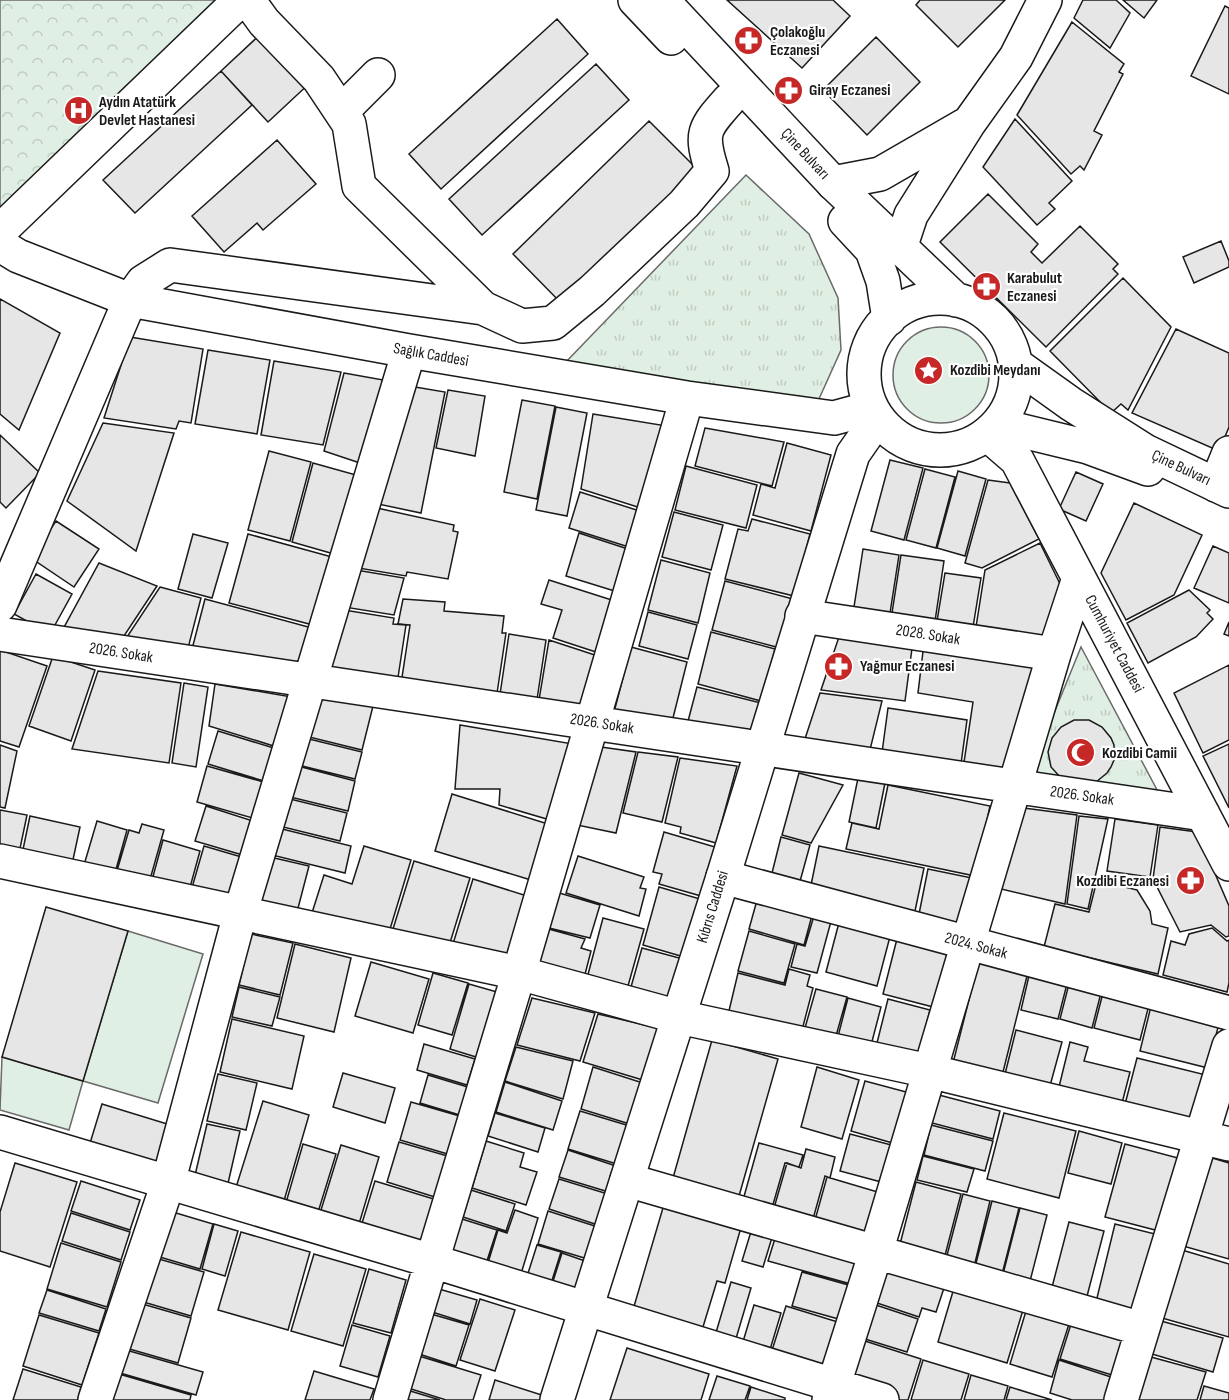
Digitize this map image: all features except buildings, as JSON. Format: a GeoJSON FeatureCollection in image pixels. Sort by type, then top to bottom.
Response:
{"type":"FeatureCollection","features":[{"type":"Feature","properties":{"kind":"street"},"geometry":{"type":"LineString","coordinates":[[0,231],[240,0]]}},
{"type":"Feature","properties":{"kind":"street"},"geometry":{"type":"LineString","coordinates":[[248,0],[264,22],[319,79],[349,124],[358,186],[483,308]]}},
{"type":"Feature","properties":{"kind":"street","name":"Çine Bulvarı"},"geometry":{"type":"LineString","coordinates":[[635,0],[872,250],[883,281],[889,319]]}},
{"type":"Feature","properties":{"kind":"street","name":"Çine Bulvarı"},"geometry":{"type":"LineString","coordinates":[[662,0],[833,183],[956,300]]}},
{"type":"Feature","properties":{"kind":"street"},"geometry":{"type":"LineString","coordinates":[[900,248],[911,215],[969,123],[1016,57],[1045,0]]}},
{"type":"Feature","properties":{"kind":"street"},"geometry":{"type":"LineString","coordinates":[[341,112],[378,75]]}},
{"type":"Feature","properties":{"kind":"street"},"geometry":{"type":"LineString","coordinates":[[0,605],[130,300],[143,282],[170,265],[483,308],[522,326],[553,323],[592,291],[684,204],[712,171],[704,146],[707,125],[729,100]]}},
{"type":"Feature","properties":{"kind":"street"},"geometry":{"type":"LineString","coordinates":[[833,183],[880,174],[969,123]]}},
{"type":"Feature","properties":{"kind":"street","name":"Sağlık Caddesi"},"geometry":{"type":"LineString","coordinates":[[0,245],[18,256],[130,300],[409,351],[687,398],[834,418],[879,419]]}},
{"type":"Feature","properties":{"kind":"street"},"geometry":{"type":"LineString","coordinates":[[946,298],[956,300],[972,305],[993,319],[1008,340],[1015,364],[1014,390],[1005,414],[992,430],[965,446],[941,450],[916,447],[879,419],[867,396],[864,372],[868,348],[880,327],[899,310],[921,300],[946,298]]}},
{"type":"Feature","properties":{"kind":"street"},"geometry":{"type":"LineString","coordinates":[[95,1400],[168,1183],[240,914],[409,351]]}},
{"type":"Feature","properties":{"kind":"street","name":"Çine Bulvarı"},"geometry":{"type":"LineString","coordinates":[[1015,364],[1071,404],[1145,451],[1224,493]]}},
{"type":"Feature","properties":{"kind":"street"},"geometry":{"type":"LineString","coordinates":[[390,1400],[519,973],[687,398]]}},
{"type":"Feature","properties":{"kind":"street","name":"Kıbrıs Caddesi"},"geometry":{"type":"LineString","coordinates":[[556,1400],[595,1312],[732,879],[771,751],[853,454],[879,419]]}},
{"type":"Feature","properties":{"kind":"street","name":"Çine Bulvarı"},"geometry":{"type":"LineString","coordinates":[[992,430],[1088,447],[1181,482],[1224,493]]}},
{"type":"Feature","properties":{"kind":"street","name":"Cumhuriyet Caddesi"},"geometry":{"type":"LineString","coordinates":[[992,430],[1017,460],[1220,838]]}},
{"type":"Feature","properties":{"kind":"street"},"geometry":{"type":"LineString","coordinates":[[1224,493],[1229,453]]}},
{"type":"Feature","properties":{"kind":"street"},"geometry":{"type":"LineString","coordinates":[[831,1393],[1079,578]]}},
{"type":"Feature","properties":{"kind":"street","name":"2028. Sokak"},"geometry":{"type":"LineString","coordinates":[[809,616],[1054,654]]}},
{"type":"Feature","properties":{"kind":"street","name":"2026. Sokak"},"geometry":{"type":"LineString","coordinates":[[0,634],[1015,786],[1220,838]]}},
{"type":"Feature","properties":{"kind":"street"},"geometry":{"type":"LineString","coordinates":[[0,861],[519,973],[688,1019],[929,1071],[1215,1141]]}},
{"type":"Feature","properties":{"kind":"street","name":"2024. Sokak"},"geometry":{"type":"LineString","coordinates":[[732,879],[1229,1013]]}},
{"type":"Feature","properties":{"kind":"street"},"geometry":{"type":"LineString","coordinates":[[1121,1400],[1142,1329],[1215,1141],[1229,1046]]}},
{"type":"Feature","properties":{"kind":"street"},"geometry":{"type":"LineString","coordinates":[[0,1132],[595,1312],[831,1393],[882,1400]]}},
{"type":"Feature","properties":{"kind":"street"},"geometry":{"type":"LineString","coordinates":[[636,1182],[1142,1329]]}},
{"type":"Feature","properties":{"kind":"street","name":"Kıbrıs Caddesi"},"geometry":{"type":"LineString","coordinates":[[578,1400],[595,1312]]}},
{"type":"Feature","properties":{"kind":"green space","name":"Aydın Atatürk Devlet Hastanesi"},"geometry":{"type":"Polygon","coordinates":[[[0,0],[239,0],[0,213],[0,0]]]}},
{"type":"Feature","properties":{"kind":"green space"},"geometry":{"type":"Polygon","coordinates":[[[746,175],[809,234],[838,298],[841,350],[814,410],[563,365],[746,175]]]}},
{"type":"Feature","properties":{"kind":"green space"},"geometry":{"type":"Polygon","coordinates":[[[941,327],[959,331],[975,341],[985,357],[989,375],[985,393],[975,409],[959,419],[941,423],[923,419],[907,409],[897,393],[893,375],[897,357],[907,341],[923,331],[941,327]]]}},
{"type":"Feature","properties":{"kind":"green space"},"geometry":{"type":"Polygon","coordinates":[[[1081,647],[1163,801],[1026,782],[1081,647]]]}},
{"type":"Feature","properties":{"kind":"green space"},"geometry":{"type":"Polygon","coordinates":[[[128,931],[203,954],[158,1103],[83,1081],[128,931]]]}},
{"type":"Feature","properties":{"kind":"green space"},"geometry":{"type":"Polygon","coordinates":[[[2,1057],[83,1081],[69,1130],[0,1110],[2,1057]]]}},
{"type":"Feature","properties":{"kind":"place","name":"Çolakoğlu Eczanesi"},"geometry":{"type":"Point","coordinates":[749,41]}},
{"type":"Feature","properties":{"kind":"place","name":"Giray Eczanesi"},"geometry":{"type":"Point","coordinates":[788,90]}},
{"type":"Feature","properties":{"kind":"place","name":"Aydın Atatürk Devlet Hastanesi"},"geometry":{"type":"Point","coordinates":[78,111]}},
{"type":"Feature","properties":{"kind":"place","name":"Karabulut Eczanesi"},"geometry":{"type":"Point","coordinates":[986,287]}},
{"type":"Feature","properties":{"kind":"place","name":"Kozdibi Meydanı"},"geometry":{"type":"Point","coordinates":[929,370]}},
{"type":"Feature","properties":{"kind":"place","name":"Yağmur Eczanesi"},"geometry":{"type":"Point","coordinates":[839,666]}},
{"type":"Feature","properties":{"kind":"place","name":"Kozdibi Camii"},"geometry":{"type":"Point","coordinates":[1081,753]}},
{"type":"Feature","properties":{"kind":"place","name":"Kozdibi Eczanesi"},"geometry":{"type":"Point","coordinates":[1190,881]}}]}
